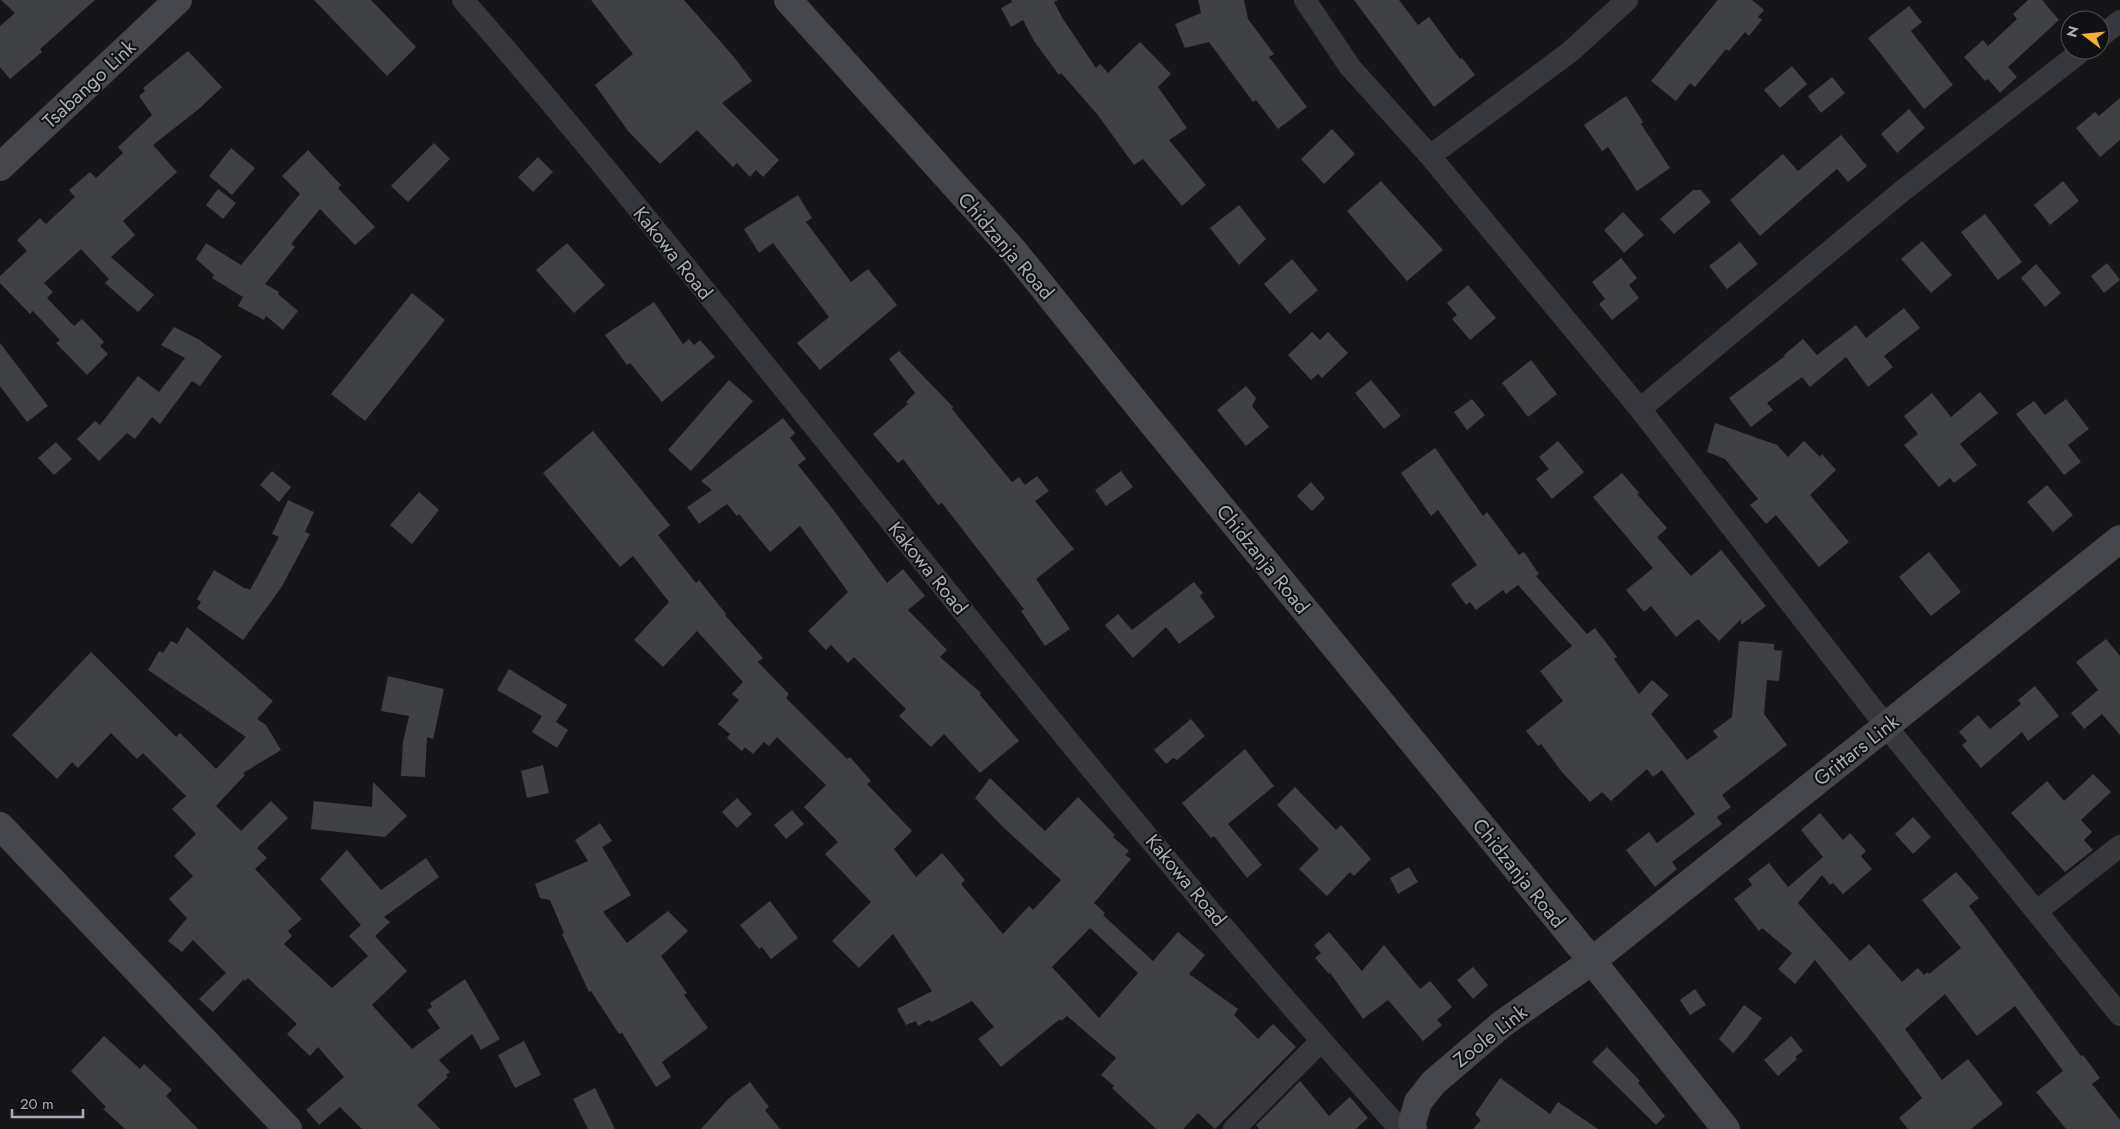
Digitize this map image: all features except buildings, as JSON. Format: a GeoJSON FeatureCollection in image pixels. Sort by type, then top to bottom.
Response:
{"type":"FeatureCollection","features":[{"type":"Feature","properties":{"kind":"street","name":"Tsabango Link"},"geometry":{"type":"LineString","coordinates":[[0,167],[178,0]]}},
{"type":"Feature","properties":{"kind":"street","name":"Kakowa Road"},"geometry":{"type":"LineString","coordinates":[[463,0],[510,53],[692,275],[1039,705],[1321,1041],[1400,1129]]}},
{"type":"Feature","properties":{"kind":"street","name":"Chidzanja Road"},"geometry":{"type":"LineString","coordinates":[[788,0],[1013,250],[1592,961],[1726,1129]]}},
{"type":"Feature","properties":{"kind":"street"},"geometry":{"type":"LineString","coordinates":[[1305,0],[1350,66],[1430,156],[1640,409],[1886,726],[2120,1015]]}},
{"type":"Feature","properties":{"kind":"street"},"geometry":{"type":"LineString","coordinates":[[1430,156],[1570,52],[1627,0]]}},
{"type":"Feature","properties":{"kind":"street"},"geometry":{"type":"LineString","coordinates":[[1640,409],[1901,192],[2070,60]]}},
{"type":"Feature","properties":{"kind":"street","name":"Grittars Link"},"geometry":{"type":"LineString","coordinates":[[1592,961],[2120,539]]}},
{"type":"Feature","properties":{"kind":"street"},"geometry":{"type":"LineString","coordinates":[[0,826],[288,1129]]}},
{"type":"Feature","properties":{"kind":"street"},"geometry":{"type":"LineString","coordinates":[[2036,911],[2120,846]]}},
{"type":"Feature","properties":{"kind":"street","name":"Zoole Link"},"geometry":{"type":"LineString","coordinates":[[1413,1129],[1412,1123],[1418,1102],[1434,1082],[1502,1024],[1592,961]]}},
{"type":"Feature","properties":{"kind":"street"},"geometry":{"type":"LineString","coordinates":[[1234,1129],[1321,1041]]}}]}
